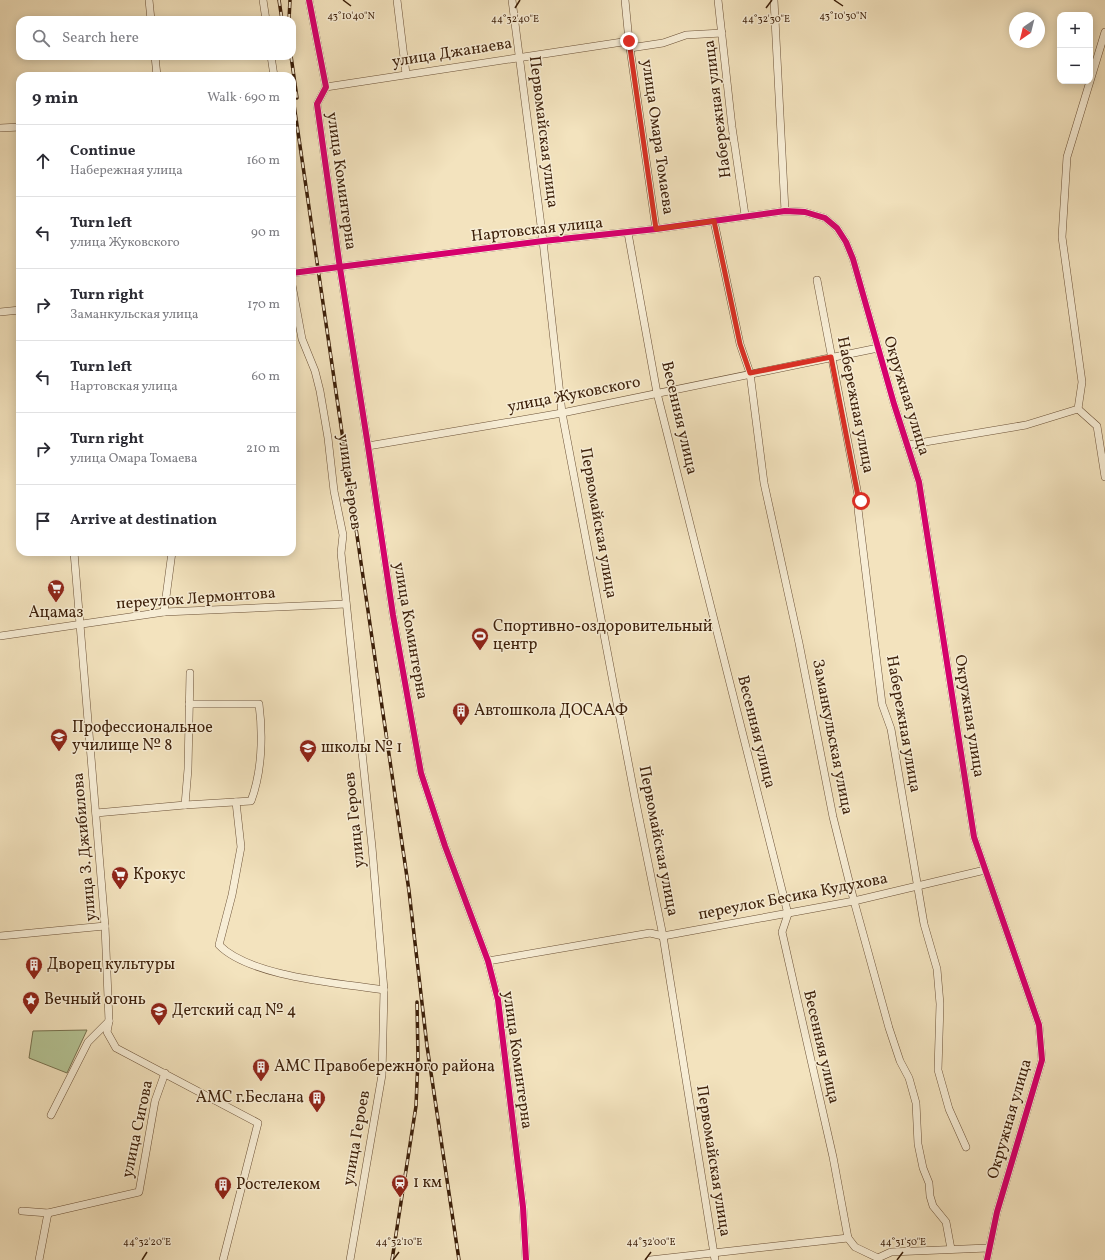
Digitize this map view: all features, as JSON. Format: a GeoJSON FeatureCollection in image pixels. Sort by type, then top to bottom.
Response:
{"type":"FeatureCollection","features":[{"type":"Feature","properties":{"kind":"street"},"geometry":{"type":"LineString","coordinates":[[149,0],[151,16]]}},
{"type":"Feature","properties":{"kind":"street"},"geometry":{"type":"LineString","coordinates":[[264,0],[266,16]]}},
{"type":"Feature","properties":{"kind":"street"},"geometry":{"type":"LineString","coordinates":[[309,0],[326,87]]}},
{"type":"Feature","properties":{"kind":"street"},"geometry":{"type":"LineString","coordinates":[[397,0],[406,74]]}},
{"type":"Feature","properties":{"kind":"street","name":"Первомайская улица"},"geometry":{"type":"LineString","coordinates":[[512,0],[543,241],[562,413],[633,790],[663,936],[715,1260]]}},
{"type":"Feature","properties":{"kind":"street","name":"улица Омара Томаева"},"geometry":{"type":"LineString","coordinates":[[625,0],[656,229]]}},
{"type":"Feature","properties":{"kind":"street","name":"Набережная улица"},"geometry":{"type":"LineString","coordinates":[[718,0],[732,127],[745,215]]}},
{"type":"Feature","properties":{"kind":"street"},"geometry":{"type":"LineString","coordinates":[[774,0],[785,211]]}},
{"type":"Feature","properties":{"kind":"street"},"geometry":{"type":"LineString","coordinates":[[1078,409],[1082,382],[1062,229],[1068,158],[1105,32]]}},
{"type":"Feature","properties":{"kind":"street","name":"улица Джанаева"},"geometry":{"type":"LineString","coordinates":[[326,87],[520,56],[630,44],[664,43],[686,34],[722,33]]}},
{"type":"Feature","properties":{"kind":"street"},"geometry":{"type":"LineString","coordinates":[[156,60],[157,72]]}},
{"type":"Feature","properties":{"kind":"street"},"geometry":{"type":"LineString","coordinates":[[272,60],[274,72]]}},
{"type":"Feature","properties":{"kind":"street","name":"улица Коминтерна"},"geometry":{"type":"LineString","coordinates":[[326,87],[317,104],[340,268],[393,615],[421,773],[445,846],[488,961],[499,1008],[523,1207],[526,1260]]}},
{"type":"Feature","properties":{"kind":"street"},"geometry":{"type":"LineString","coordinates":[[0,128],[16,127]]}},
{"type":"Feature","properties":{"kind":"street","name":"Нартовская улица"},"geometry":{"type":"LineString","coordinates":[[296,273],[543,241],[628,233],[714,221],[745,215],[785,211]]}},
{"type":"Feature","properties":{"kind":"street","name":"Окружная улица"},"geometry":{"type":"LineString","coordinates":[[785,211],[815,214],[825,218],[837,228],[846,242],[853,259],[906,445],[919,482],[974,837],[1039,1024],[1042,1060],[996,1212],[988,1248],[987,1260]]}},
{"type":"Feature","properties":{"kind":"street","name":"Заманкульская улица"},"geometry":{"type":"LineString","coordinates":[[714,221],[738,337],[750,373],[764,483],[797,636],[833,817],[854,901],[889,1028],[900,1061],[909,1078],[916,1103],[918,1144],[923,1168],[929,1183],[930,1196],[933,1206],[946,1222],[951,1249]]}},
{"type":"Feature","properties":{"kind":"street","name":"Весенняя улица"},"geometry":{"type":"LineString","coordinates":[[628,233],[657,393],[788,914],[782,932],[833,1157],[848,1238]]}},
{"type":"Feature","properties":{"kind":"street","name":"Набережная улица"},"geometry":{"type":"LineString","coordinates":[[817,280],[858,496],[861,501],[858,509],[882,704],[891,729],[924,924],[936,970],[940,1004],[938,1070],[949,1109],[966,1148]]}},
{"type":"Feature","properties":{"kind":"street","name":"улица Героев"},"geometry":{"type":"LineString","coordinates":[[296,307],[302,339],[315,371],[327,430],[334,491],[343,536],[341,553],[372,848],[384,990],[382,1075],[350,1260]]}},
{"type":"Feature","properties":{"kind":"street"},"geometry":{"type":"LineString","coordinates":[[0,312],[16,310]]}},
{"type":"Feature","properties":{"kind":"street","name":"улица Жуковского"},"geometry":{"type":"LineString","coordinates":[[368,446],[562,413],[750,373],[878,348]]}},
{"type":"Feature","properties":{"kind":"street"},"geometry":{"type":"LineString","coordinates":[[906,445],[1026,425],[1078,409]]}},
{"type":"Feature","properties":{"kind":"street"},"geometry":{"type":"LineString","coordinates":[[1078,409],[1098,426],[1105,477]]}},
{"type":"Feature","properties":{"kind":"street","name":"улица З. Джибилова"},"geometry":{"type":"LineString","coordinates":[[74,556],[105,926],[109,1021],[107,1032],[116,1048],[258,1123],[223,1260]]}},
{"type":"Feature","properties":{"kind":"street"},"geometry":{"type":"LineString","coordinates":[[164,612],[171,556]]}},
{"type":"Feature","properties":{"kind":"street","name":"переулок Лермонтова"},"geometry":{"type":"LineString","coordinates":[[0,636],[164,612],[346,604]]}},
{"type":"Feature","properties":{"kind":"street"},"geometry":{"type":"LineString","coordinates":[[185,805],[188,769],[190,673]]}},
{"type":"Feature","properties":{"kind":"street"},"geometry":{"type":"LineString","coordinates":[[96,813],[251,801],[258,776],[262,725],[259,704],[189,704]]}},
{"type":"Feature","properties":{"kind":"street"},"geometry":{"type":"LineString","coordinates":[[236,802],[241,847],[232,895],[219,945],[228,954],[283,975],[384,990]]}},
{"type":"Feature","properties":{"kind":"street","name":"переулок Бесика Кудухова"},"geometry":{"type":"LineString","coordinates":[[488,961],[650,933],[663,936],[788,914],[854,901],[985,870]]}},
{"type":"Feature","properties":{"kind":"street"},"geometry":{"type":"LineString","coordinates":[[0,936],[105,926]]}},
{"type":"Feature","properties":{"kind":"street"},"geometry":{"type":"LineString","coordinates":[[51,1115],[88,1042],[109,1021]]}},
{"type":"Feature","properties":{"kind":"street","name":"улица Сигова"},"geometry":{"type":"LineString","coordinates":[[22,1211],[48,1213],[139,1192],[155,1102],[165,1073]]}},
{"type":"Feature","properties":{"kind":"street"},"geometry":{"type":"LineString","coordinates":[[39,1260],[48,1213]]}},
{"type":"Feature","properties":{"kind":"street"},"geometry":{"type":"LineString","coordinates":[[650,1260],[848,1238],[855,1247],[878,1259],[891,1252],[988,1248]]}},
{"type":"Feature","properties":{"kind":"green space"},"geometry":{"type":"Polygon","coordinates":[[[87,1030],[67,1073],[29,1058],[33,1031],[87,1030]]]}},
{"type":"Feature","properties":{"kind":"railway"},"geometry":{"type":"LineString","coordinates":[[279,0],[281,16]]}},
{"type":"Feature","properties":{"kind":"railway"},"geometry":{"type":"LineString","coordinates":[[289,16],[290,0]]}},
{"type":"Feature","properties":{"kind":"railway"},"geometry":{"type":"LineString","coordinates":[[292,60],[293,72]]}},
{"type":"Feature","properties":{"kind":"railway"},"geometry":{"type":"LineString","coordinates":[[296,91],[297,98]]}},
{"type":"Feature","properties":{"kind":"railway"},"geometry":{"type":"LineString","coordinates":[[296,118],[409,891],[427,1046],[459,1260]]}},
{"type":"Feature","properties":{"kind":"railway"},"geometry":{"type":"LineString","coordinates":[[392,1260],[416,1106],[418,1058],[417,1002]]}},
{"type":"Feature","properties":{"kind":"cycle path"},"geometry":{"type":"LineString","coordinates":[[309,0],[326,87],[317,104],[340,268],[393,615],[421,773],[445,846],[488,961],[498,1000],[523,1207],[526,1260]]}},
{"type":"Feature","properties":{"kind":"cycle path"},"geometry":{"type":"LineString","coordinates":[[296,272],[543,241],[656,229],[785,211],[805,212],[825,218],[837,228],[846,242],[853,259],[894,404],[919,482],[974,837],[1039,1025],[1042,1060],[997,1212],[987,1260]]}},
{"type":"Feature","properties":{"kind":"place","name":"Ацамаз"},"geometry":{"type":"Point","coordinates":[56,603]}},
{"type":"Feature","properties":{"kind":"place","name":"Спортивно-оздоровительный центр"},"geometry":{"type":"Point","coordinates":[480,651]}},
{"type":"Feature","properties":{"kind":"place","name":"Автошкола ДОСААФ"},"geometry":{"type":"Point","coordinates":[461,726]}},
{"type":"Feature","properties":{"kind":"place","name":"Профессиональное училище № 8"},"geometry":{"type":"Point","coordinates":[59,752]}},
{"type":"Feature","properties":{"kind":"place","name":"школы № 1"},"geometry":{"type":"Point","coordinates":[308,763]}},
{"type":"Feature","properties":{"kind":"place","name":"Крокус"},"geometry":{"type":"Point","coordinates":[120,890]}},
{"type":"Feature","properties":{"kind":"place","name":"Дворец культуры"},"geometry":{"type":"Point","coordinates":[34,980]}},
{"type":"Feature","properties":{"kind":"place","name":"Вечный огонь"},"geometry":{"type":"Point","coordinates":[31,1015]}},
{"type":"Feature","properties":{"kind":"place","name":"Детский сад № 4"},"geometry":{"type":"Point","coordinates":[159,1026]}},
{"type":"Feature","properties":{"kind":"place","name":"АМС Правобережного района"},"geometry":{"type":"Point","coordinates":[261,1082]}},
{"type":"Feature","properties":{"kind":"place","name":"АМС г.Беслана"},"geometry":{"type":"Point","coordinates":[317,1113]}},
{"type":"Feature","properties":{"kind":"place","name":"1 км"},"geometry":{"type":"Point","coordinates":[400,1198]}},
{"type":"Feature","properties":{"kind":"place","name":"Ростелеком"},"geometry":{"type":"Point","coordinates":[223,1200]}},
{"type":"Feature","properties":{"kind":"route"},"geometry":{"type":"LineString","coordinates":[[629,41],[656,229],[714,221],[729,300],[740,344],[750,373],[831,357],[858,496],[861,501]]}}]}
